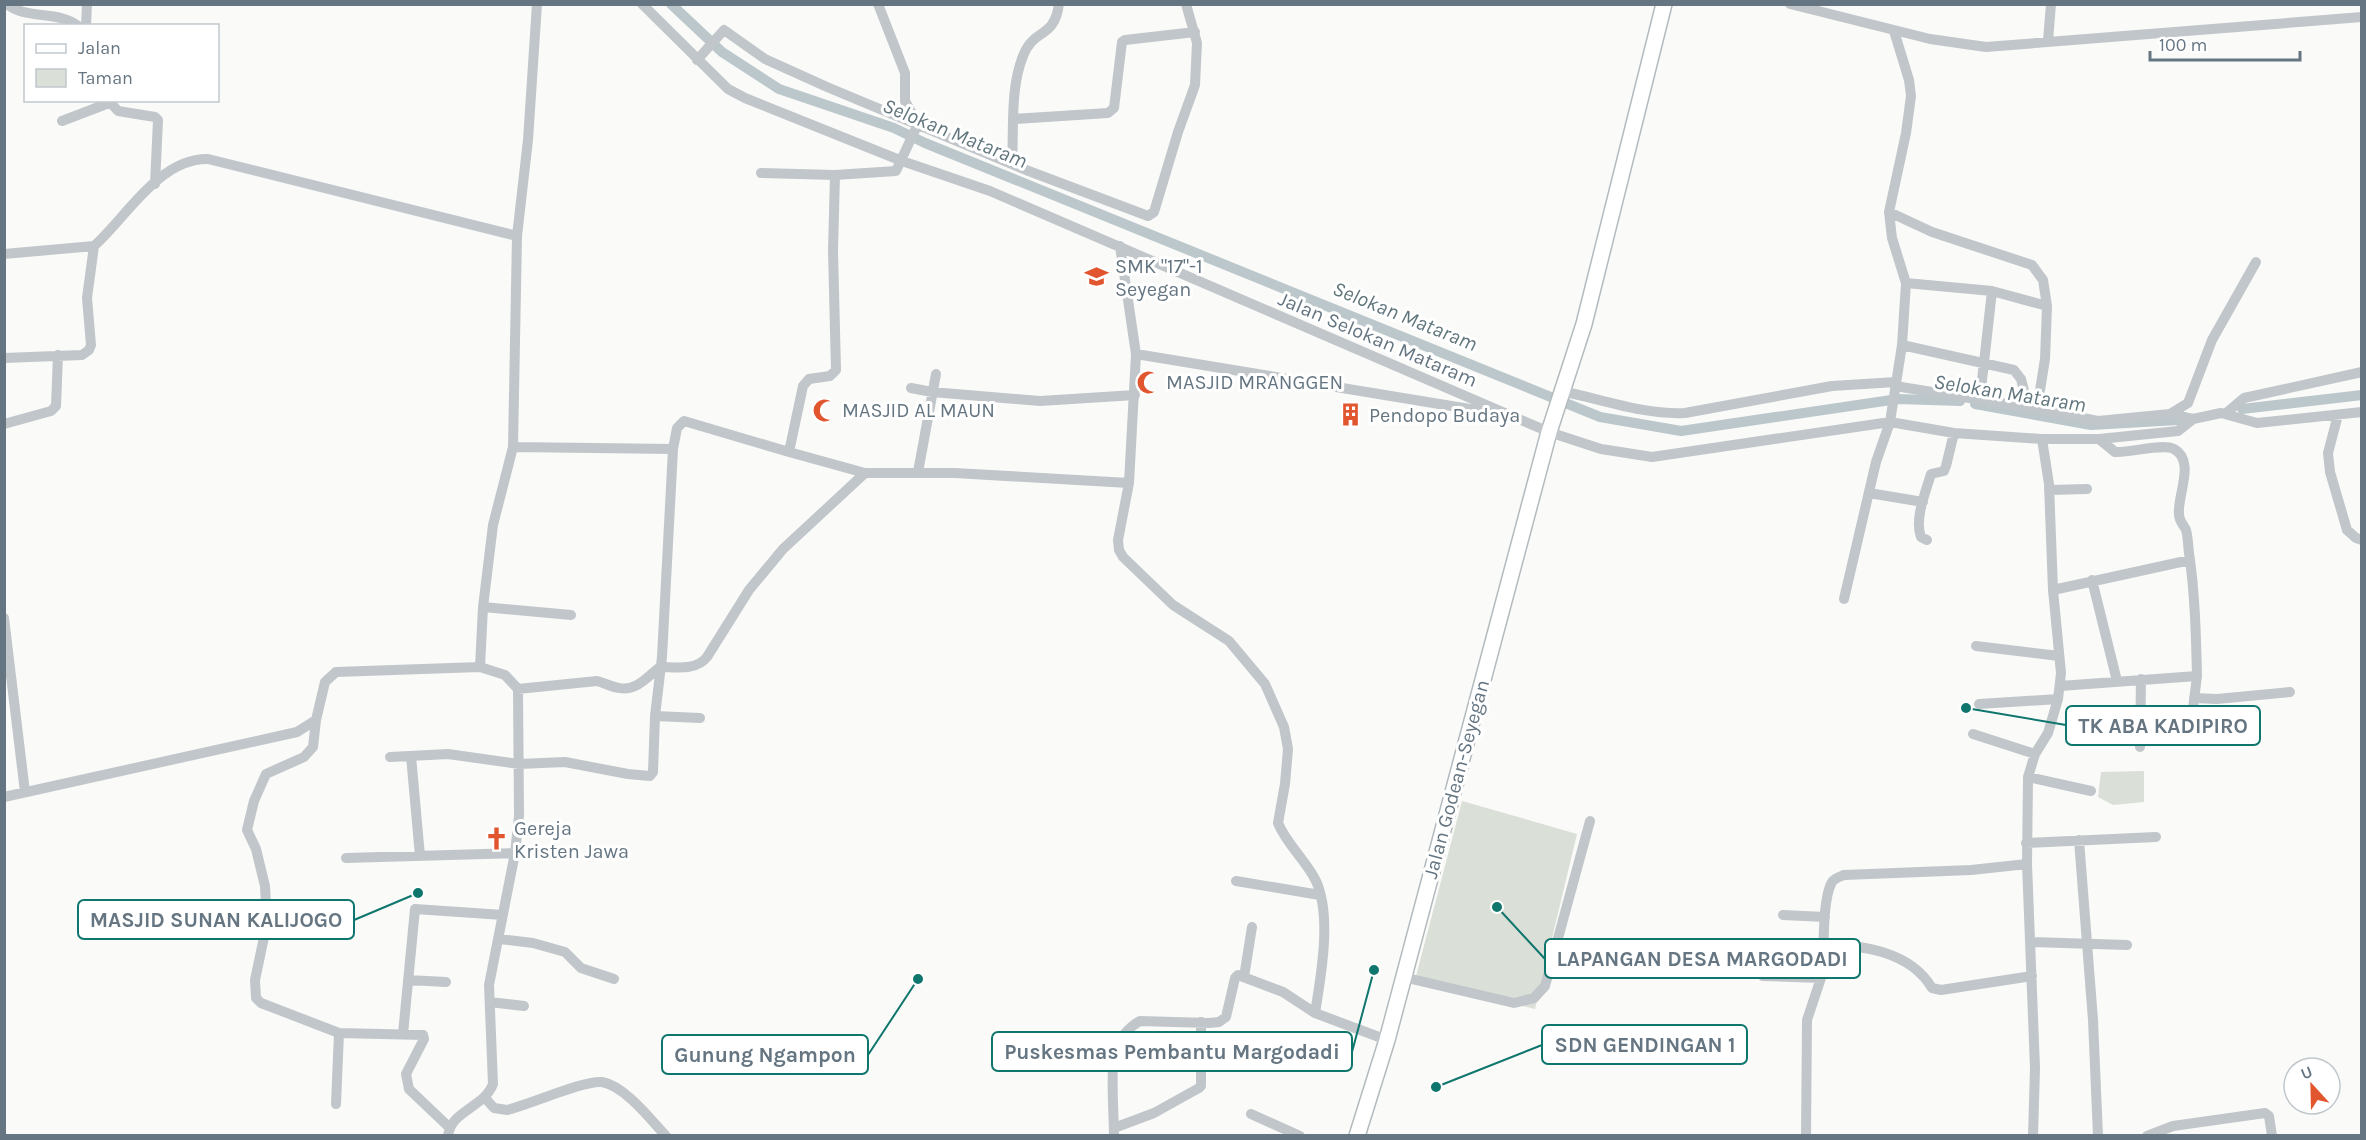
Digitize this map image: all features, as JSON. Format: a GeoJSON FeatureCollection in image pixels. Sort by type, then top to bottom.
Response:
{"type":"FeatureCollection","features":[{"type":"Feature","properties":{"kind":"main road","name":"Jalan Godean-Seyegan"},"geometry":{"type":"LineString","coordinates":[[1357,1136],[1387,1040],[1560,393],[1584,324],[1664,4]]}},
{"type":"Feature","properties":{"kind":"street"},"geometry":{"type":"LineString","coordinates":[[7,4],[16,10],[64,19],[74,24]]}},
{"type":"Feature","properties":{"kind":"street"},"geometry":{"type":"LineString","coordinates":[[86,24],[87,4]]}},
{"type":"Feature","properties":{"kind":"street"},"geometry":{"type":"LineString","coordinates":[[480,667],[483,607],[494,525],[513,447],[518,236],[528,140],[537,4]]}},
{"type":"Feature","properties":{"kind":"street","name":"Jalan Selokan Mataram"},"geometry":{"type":"LineString","coordinates":[[642,4],[728,89],[745,98],[902,161],[990,191],[1512,416],[1551,427],[1601,448],[1652,457],[1890,422],[1954,433],[2042,439],[2099,439],[2178,431],[2195,419]]}},
{"type":"Feature","properties":{"kind":"street"},"geometry":{"type":"LineString","coordinates":[[761,173],[835,176],[893,173],[898,170],[915,125],[905,101],[906,77],[903,67],[878,4]]}},
{"type":"Feature","properties":{"kind":"street"},"geometry":{"type":"LineString","coordinates":[[1012,163],[1018,76],[1023,57],[1029,44],[1054,25],[1059,4]]}},
{"type":"Feature","properties":{"kind":"street"},"geometry":{"type":"LineString","coordinates":[[697,60],[724,30],[765,59],[827,87],[915,125],[1143,215],[1152,215],[1195,85],[1197,43],[1185,4]]}},
{"type":"Feature","properties":{"kind":"street"},"geometry":{"type":"LineString","coordinates":[[1790,4],[1894,31],[1966,46],[1995,46],[2361,17]]}},
{"type":"Feature","properties":{"kind":"street"},"geometry":{"type":"LineString","coordinates":[[2048,41],[2051,4]]}},
{"type":"Feature","properties":{"kind":"street"},"geometry":{"type":"LineString","coordinates":[[1844,599],[1876,462],[1890,422],[1902,345],[1906,283],[1893,238],[1889,212],[1906,133],[1911,96],[1909,80],[1894,31]]}},
{"type":"Feature","properties":{"kind":"street"},"geometry":{"type":"LineString","coordinates":[[1014,119],[1108,113],[1114,108],[1122,42],[1195,32]]}},
{"type":"Feature","properties":{"kind":"street"},"geometry":{"type":"LineString","coordinates":[[62,121],[109,102],[118,111],[155,117],[158,120],[155,184]]}},
{"type":"Feature","properties":{"kind":"street"},"geometry":{"type":"LineString","coordinates":[[4,358],[82,355],[91,345],[87,298],[94,246],[137,198],[185,163],[195,159],[208,159],[518,236]]}},
{"type":"Feature","properties":{"kind":"street"},"geometry":{"type":"LineString","coordinates":[[789,452],[803,386],[809,379],[830,376],[836,370],[833,251],[835,176]]}},
{"type":"Feature","properties":{"kind":"street"},"geometry":{"type":"LineString","coordinates":[[1889,212],[1932,232],[2032,265],[2043,280],[2036,304],[2045,359],[2037,409]]}},
{"type":"Feature","properties":{"kind":"street"},"geometry":{"type":"LineString","coordinates":[[4,254],[94,246]]}},
{"type":"Feature","properties":{"kind":"street"},"geometry":{"type":"LineString","coordinates":[[1120,246],[1136,354],[1129,483],[1118,540],[1119,550],[1150,586],[1173,605],[1229,640],[1270,695],[1284,727],[1288,749],[1278,823],[1310,871],[1320,895],[1323,944],[1315,1013]]}},
{"type":"Feature","properties":{"kind":"street"},"geometry":{"type":"LineString","coordinates":[[2170,414],[2187,403],[2212,340],[2256,262]]}},
{"type":"Feature","properties":{"kind":"street"},"geometry":{"type":"LineString","coordinates":[[1906,283],[1992,291],[2036,304]]}},
{"type":"Feature","properties":{"kind":"street"},"geometry":{"type":"LineString","coordinates":[[1980,398],[1992,291]]}},
{"type":"Feature","properties":{"kind":"street"},"geometry":{"type":"LineString","coordinates":[[1902,345],[2014,370],[2022,379],[2027,402],[2037,409]]}},
{"type":"Feature","properties":{"kind":"street"},"geometry":{"type":"LineString","coordinates":[[1136,354],[1512,416]]}},
{"type":"Feature","properties":{"kind":"street"},"geometry":{"type":"LineString","coordinates":[[4,424],[51,411],[56,406],[58,355]]}},
{"type":"Feature","properties":{"kind":"street"},"geometry":{"type":"LineString","coordinates":[[2223,414],[2244,398],[2361,372]]}},
{"type":"Feature","properties":{"kind":"street"},"geometry":{"type":"LineString","coordinates":[[918,472],[928,392],[936,374]]}},
{"type":"Feature","properties":{"kind":"street"},"geometry":{"type":"LineString","coordinates":[[1560,393],[1619,406],[1678,413],[1832,386],[1895,386],[1980,398],[2098,421],[2170,414],[2195,419],[2223,414],[2257,423],[2361,412]]}},
{"type":"Feature","properties":{"kind":"street"},"geometry":{"type":"LineString","coordinates":[[911,388],[928,392],[1040,401],[1135,395]]}},
{"type":"Feature","properties":{"kind":"street"},"geometry":{"type":"LineString","coordinates":[[2338,415],[2328,453],[2330,472],[2347,530],[2361,540]]}},
{"type":"Feature","properties":{"kind":"street"},"geometry":{"type":"LineString","coordinates":[[390,757],[448,754],[519,764],[573,763],[650,776],[653,772],[673,449],[677,428],[684,421],[865,473],[918,472],[1129,483]]}},
{"type":"Feature","properties":{"kind":"street"},"geometry":{"type":"LineString","coordinates":[[1927,540],[1921,537],[1918,525],[1923,502],[1931,474],[1944,471],[1954,433]]}},
{"type":"Feature","properties":{"kind":"street"},"geometry":{"type":"LineString","coordinates":[[2033,1136],[2035,1068],[2026,843],[2028,777],[2035,754],[2048,732],[2060,686],[2049,490],[2042,439]]}},
{"type":"Feature","properties":{"kind":"street"},"geometry":{"type":"LineString","coordinates":[[2099,439],[2115,452],[2138,452],[2165,447],[2176,450],[2186,470],[2179,498],[2179,515],[2186,530],[2190,560],[2197,676],[2190,733]]}},
{"type":"Feature","properties":{"kind":"street"},"geometry":{"type":"LineString","coordinates":[[513,447],[673,449]]}},
{"type":"Feature","properties":{"kind":"street"},"geometry":{"type":"LineString","coordinates":[[518,688],[597,681],[628,689],[639,684],[660,667],[689,668],[703,662],[749,590],[783,549],[865,473]]}},
{"type":"Feature","properties":{"kind":"street"},"geometry":{"type":"LineString","coordinates":[[2049,490],[2087,489]]}},
{"type":"Feature","properties":{"kind":"street"},"geometry":{"type":"LineString","coordinates":[[1869,493],[1923,502]]}},
{"type":"Feature","properties":{"kind":"street"},"geometry":{"type":"LineString","coordinates":[[2053,590],[2190,560]]}},
{"type":"Feature","properties":{"kind":"street"},"geometry":{"type":"LineString","coordinates":[[2092,580],[2117,681]]}},
{"type":"Feature","properties":{"kind":"street"},"geometry":{"type":"LineString","coordinates":[[483,607],[571,615]]}},
{"type":"Feature","properties":{"kind":"street"},"geometry":{"type":"LineString","coordinates":[[4,618],[26,792]]}},
{"type":"Feature","properties":{"kind":"street"},"geometry":{"type":"LineString","coordinates":[[1976,646],[2059,656]]}},
{"type":"Feature","properties":{"kind":"street"},"geometry":{"type":"LineString","coordinates":[[480,667],[505,675],[518,688],[519,816],[515,853],[489,985],[493,1084],[485,1098],[453,1120],[448,1131],[409,1089],[406,1074],[424,1039],[423,1035],[339,1033],[261,1003],[254,991],[267,923],[265,886],[256,849],[248,830],[254,801],[266,774],[304,757],[313,747],[316,720],[325,682],[336,672],[480,667]]}},
{"type":"Feature","properties":{"kind":"street"},"geometry":{"type":"LineString","coordinates":[[2060,686],[2197,676]]}},
{"type":"Feature","properties":{"kind":"street"},"geometry":{"type":"LineString","coordinates":[[2140,747],[2141,679]]}},
{"type":"Feature","properties":{"kind":"street"},"geometry":{"type":"LineString","coordinates":[[2194,698],[2217,699],[2290,692]]}},
{"type":"Feature","properties":{"kind":"street"},"geometry":{"type":"LineString","coordinates":[[1978,704],[2058,699]]}},
{"type":"Feature","properties":{"kind":"street"},"geometry":{"type":"LineString","coordinates":[[655,716],[700,718]]}},
{"type":"Feature","properties":{"kind":"street"},"geometry":{"type":"LineString","coordinates":[[4,797],[286,735],[297,732],[316,720]]}},
{"type":"Feature","properties":{"kind":"street"},"geometry":{"type":"LineString","coordinates":[[1973,734],[2035,754]]}},
{"type":"Feature","properties":{"kind":"street"},"geometry":{"type":"LineString","coordinates":[[411,756],[420,856]]}},
{"type":"Feature","properties":{"kind":"street"},"geometry":{"type":"LineString","coordinates":[[2028,777],[2091,791]]}},
{"type":"Feature","properties":{"kind":"street"},"geometry":{"type":"LineString","coordinates":[[1403,977],[1514,1003],[1534,998],[1545,986],[1590,821]]}},
{"type":"Feature","properties":{"kind":"street"},"geometry":{"type":"LineString","coordinates":[[2026,843],[2156,837]]}},
{"type":"Feature","properties":{"kind":"street"},"geometry":{"type":"LineString","coordinates":[[2079,840],[2093,1020],[2098,1136]]}},
{"type":"Feature","properties":{"kind":"street"},"geometry":{"type":"LineString","coordinates":[[346,858],[515,853]]}},
{"type":"Feature","properties":{"kind":"street"},"geometry":{"type":"LineString","coordinates":[[1806,1136],[1807,1020],[1821,978],[1825,917],[1831,883],[1844,875],[1971,870],[2027,864]]}},
{"type":"Feature","properties":{"kind":"street"},"geometry":{"type":"LineString","coordinates":[[1236,881],[1320,895]]}},
{"type":"Feature","properties":{"kind":"street"},"geometry":{"type":"LineString","coordinates":[[403,1034],[415,909],[503,915]]}},
{"type":"Feature","properties":{"kind":"street"},"geometry":{"type":"LineString","coordinates":[[1783,915],[1825,917]]}},
{"type":"Feature","properties":{"kind":"street"},"geometry":{"type":"LineString","coordinates":[[1244,977],[1252,927]]}},
{"type":"Feature","properties":{"kind":"street"},"geometry":{"type":"LineString","coordinates":[[499,939],[533,943],[565,951],[581,968],[614,980]]}},
{"type":"Feature","properties":{"kind":"street"},"geometry":{"type":"LineString","coordinates":[[2030,942],[2127,945]]}},
{"type":"Feature","properties":{"kind":"street"},"geometry":{"type":"LineString","coordinates":[[1824,943],[1870,947],[1899,959],[1924,975],[1932,988],[1941,990],[2032,976]]}},
{"type":"Feature","properties":{"kind":"street"},"geometry":{"type":"LineString","coordinates":[[1202,1022],[1201,1086],[1154,1113],[1114,1132],[1114,1051],[1133,1024],[1140,1021],[1219,1022],[1226,1017],[1234,978],[1239,975],[1283,992],[1315,1013],[1387,1040]]}},
{"type":"Feature","properties":{"kind":"street"},"geometry":{"type":"LineString","coordinates":[[1763,976],[1821,978]]}},
{"type":"Feature","properties":{"kind":"street"},"geometry":{"type":"LineString","coordinates":[[408,980],[446,982]]}},
{"type":"Feature","properties":{"kind":"street"},"geometry":{"type":"LineString","coordinates":[[490,1002],[524,1006]]}},
{"type":"Feature","properties":{"kind":"street"},"geometry":{"type":"LineString","coordinates":[[336,1104],[339,1033]]}},
{"type":"Feature","properties":{"kind":"street"},"geometry":{"type":"LineString","coordinates":[[1083,1047],[1114,1051]]}},
{"type":"Feature","properties":{"kind":"street"},"geometry":{"type":"LineString","coordinates":[[485,1098],[494,1108],[507,1110],[574,1088],[601,1082],[627,1096],[666,1136]]}},
{"type":"Feature","properties":{"kind":"street"},"geometry":{"type":"LineString","coordinates":[[2149,1135],[2265,1113],[2269,1116],[2272,1136]]}},
{"type":"Feature","properties":{"kind":"street"},"geometry":{"type":"LineString","coordinates":[[1251,1114],[1300,1136]]}},
{"type":"Feature","properties":{"kind":"green space"},"geometry":{"type":"Polygon","coordinates":[[[2144,771],[2144,802],[2113,805],[2098,797],[2101,772],[2144,771]]]}},
{"type":"Feature","properties":{"kind":"green space"},"geometry":{"type":"Polygon","coordinates":[[[1462,801],[1577,834],[1535,1009],[1415,980],[1462,801]]]}},
{"type":"Feature","properties":{"kind":"waterway","name":"Selokan Mataram"},"geometry":{"type":"LineString","coordinates":[[671,4],[722,52],[779,89],[894,128],[925,143],[1600,417],[1681,431],[1898,399],[1960,401]]}},
{"type":"Feature","properties":{"kind":"waterway","name":"Selokan Mataram"},"geometry":{"type":"LineString","coordinates":[[2242,409],[2362,395]]}},
{"type":"Feature","properties":{"kind":"waterway","name":"Selokan Mataram"},"geometry":{"type":"LineString","coordinates":[[1975,404],[2091,425],[2179,420]]}},
{"type":"Feature","properties":{"kind":"place","name":"SMK \"17\"-1 Seyegan"},"geometry":{"type":"Point","coordinates":[1097,277]}},
{"type":"Feature","properties":{"kind":"place","name":"MASJID MRANGGEN"},"geometry":{"type":"Point","coordinates":[1148,382]}},
{"type":"Feature","properties":{"kind":"place","name":"MASJID AL MAUN"},"geometry":{"type":"Point","coordinates":[824,410]}},
{"type":"Feature","properties":{"kind":"place","name":"Pendopo Budaya"},"geometry":{"type":"Point","coordinates":[1351,415]}},
{"type":"Feature","properties":{"kind":"place","name":"TK ABA KADIPIRO"},"geometry":{"type":"Point","coordinates":[1966,708]}},
{"type":"Feature","properties":{"kind":"place","name":"Gereja Kristen Jawa"},"geometry":{"type":"Point","coordinates":[496,839]}},
{"type":"Feature","properties":{"kind":"place","name":"MASJID SUNAN KALIJOGO"},"geometry":{"type":"Point","coordinates":[418,893]}},
{"type":"Feature","properties":{"kind":"place","name":"LAPANGAN DESA MARGODADI"},"geometry":{"type":"Point","coordinates":[1497,907]}},
{"type":"Feature","properties":{"kind":"place","name":"Puskesmas Pembantu Margodadi"},"geometry":{"type":"Point","coordinates":[1374,970]}},
{"type":"Feature","properties":{"kind":"place","name":"Gunung Ngampon"},"geometry":{"type":"Point","coordinates":[918,979]}},
{"type":"Feature","properties":{"kind":"place","name":"SDN GENDINGAN 1"},"geometry":{"type":"Point","coordinates":[1436,1087]}}]}
